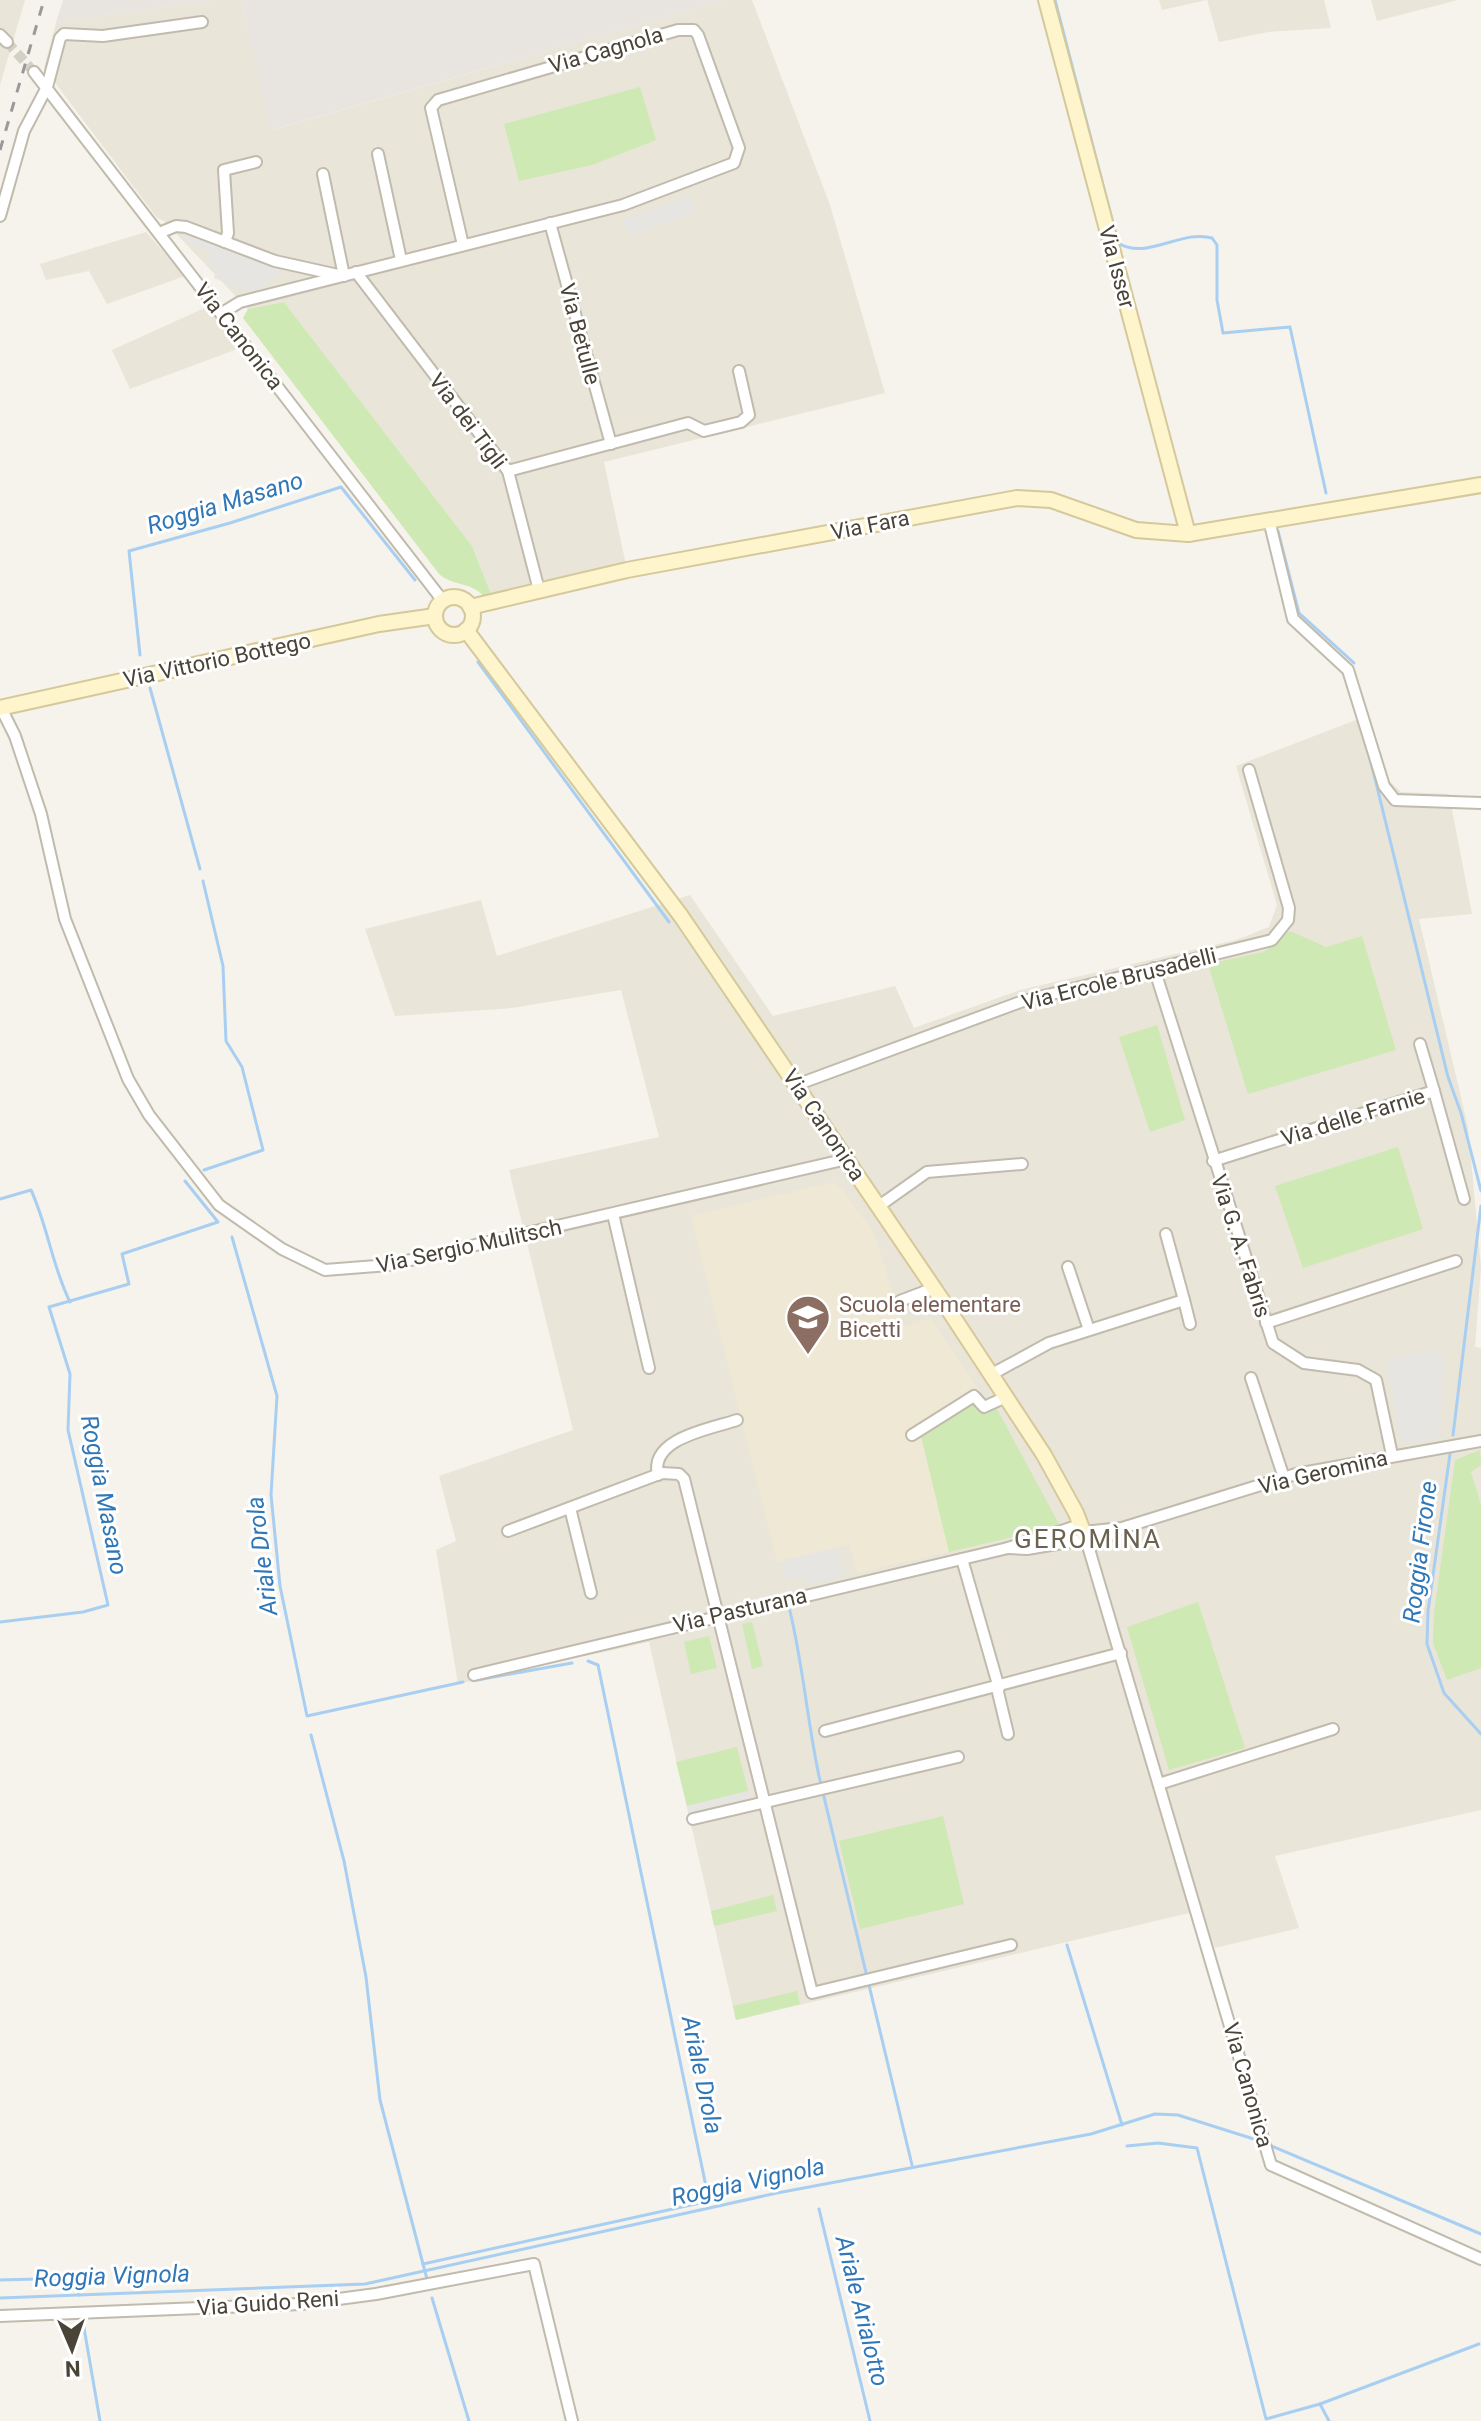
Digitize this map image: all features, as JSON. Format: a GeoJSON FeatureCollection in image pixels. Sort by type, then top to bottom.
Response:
{"type":"FeatureCollection","features":[{"type":"Feature","properties":{"kind":"street","name":"Via Isser"},"geometry":{"type":"LineString","coordinates":[[1046,0],[1188,534]]}},
{"type":"Feature","properties":{"kind":"street"},"geometry":{"type":"LineString","coordinates":[[0,216],[24,131],[47,87],[60,38],[64,34],[103,36],[202,22]]}},
{"type":"Feature","properties":{"kind":"street","name":"Via Cagnola"},"geometry":{"type":"LineString","coordinates":[[222,313],[235,304],[623,205],[728,166],[737,159],[739,148],[707,54],[694,30],[678,30],[443,97],[431,108],[463,245]]}},
{"type":"Feature","properties":{"kind":"street","name":"Via Canonica"},"geometry":{"type":"LineString","coordinates":[[34,72],[443,601]]}},
{"type":"Feature","properties":{"kind":"street"},"geometry":{"type":"LineString","coordinates":[[378,154],[401,260]]}},
{"type":"Feature","properties":{"kind":"street"},"geometry":{"type":"LineString","coordinates":[[225,242],[228,233],[224,170],[256,162]]}},
{"type":"Feature","properties":{"kind":"street"},"geometry":{"type":"LineString","coordinates":[[159,233],[176,226],[186,227],[291,265],[344,276],[323,174]]}},
{"type":"Feature","properties":{"kind":"street","name":"Via Betulle"},"geometry":{"type":"LineString","coordinates":[[550,223],[611,444]]}},
{"type":"Feature","properties":{"kind":"street"},"geometry":{"type":"LineString","coordinates":[[280,292],[293,284],[291,265]]}},
{"type":"Feature","properties":{"kind":"street","name":"Via dei Tigli"},"geometry":{"type":"LineString","coordinates":[[356,272],[508,471],[539,590]]}},
{"type":"Feature","properties":{"kind":"street"},"geometry":{"type":"LineString","coordinates":[[508,471],[688,423],[704,431],[747,419],[739,371]]}},
{"type":"Feature","properties":{"kind":"street","name":"Via Fara"},"geometry":{"type":"LineString","coordinates":[[470,607],[627,570],[1017,498],[1051,500],[1136,530],[1188,534],[1221,531],[1269,520],[1481,485]]}},
{"type":"Feature","properties":{"kind":"street"},"geometry":{"type":"LineString","coordinates":[[1269,520],[1293,619],[1348,670],[1384,786],[1395,800],[1481,803]]}},
{"type":"Feature","properties":{"kind":"street"},"geometry":{"type":"LineString","coordinates":[[455,597],[470,607],[472,622],[466,630],[449,633],[439,627],[435,616],[443,601],[455,597]]}},
{"type":"Feature","properties":{"kind":"street","name":"Via Vittorio Bottego"},"geometry":{"type":"LineString","coordinates":[[0,708],[379,624],[435,616]]}},
{"type":"Feature","properties":{"kind":"street","name":"Via Canonica"},"geometry":{"type":"LineString","coordinates":[[466,630],[681,916],[1044,1455],[1084,1536],[1271,2165],[1481,2259]]}},
{"type":"Feature","properties":{"kind":"street","name":"Via Sergio Mulitsch"},"geometry":{"type":"LineString","coordinates":[[0,708],[15,736],[41,814],[65,919],[128,1079],[149,1115],[219,1205],[282,1249],[325,1270],[389,1265],[847,1159]]}},
{"type":"Feature","properties":{"kind":"street","name":"Via Ercole Brusadelli"},"geometry":{"type":"LineString","coordinates":[[796,1085],[1023,1001],[1272,940],[1288,920],[1288,897],[1249,770]]}},
{"type":"Feature","properties":{"kind":"street","name":"Via G. A. Fabris"},"geometry":{"type":"LineString","coordinates":[[1154,968],[1273,1343],[1304,1363],[1358,1370],[1376,1380],[1392,1455]]}},
{"type":"Feature","properties":{"kind":"street"},"geometry":{"type":"LineString","coordinates":[[1420,1044],[1434,1091]]}},
{"type":"Feature","properties":{"kind":"street","name":"Via delle Farnie"},"geometry":{"type":"LineString","coordinates":[[1213,1161],[1434,1091],[1464,1199]]}},
{"type":"Feature","properties":{"kind":"street"},"geometry":{"type":"LineString","coordinates":[[879,1206],[927,1172],[1022,1164]]}},
{"type":"Feature","properties":{"kind":"street"},"geometry":{"type":"LineString","coordinates":[[613,1214],[649,1368]]}},
{"type":"Feature","properties":{"kind":"street"},"geometry":{"type":"LineString","coordinates":[[1166,1234],[1190,1324]]}},
{"type":"Feature","properties":{"kind":"street"},"geometry":{"type":"LineString","coordinates":[[1266,1323],[1456,1261]]}},
{"type":"Feature","properties":{"kind":"street"},"geometry":{"type":"LineString","coordinates":[[1068,1267],[1089,1330]]}},
{"type":"Feature","properties":{"kind":"street"},"geometry":{"type":"LineString","coordinates":[[900,1301],[934,1288]]}},
{"type":"Feature","properties":{"kind":"street"},"geometry":{"type":"LineString","coordinates":[[992,1374],[1049,1343],[1184,1300]]}},
{"type":"Feature","properties":{"kind":"street"},"geometry":{"type":"LineString","coordinates":[[1251,1378],[1284,1478]]}},
{"type":"Feature","properties":{"kind":"street"},"geometry":{"type":"LineString","coordinates":[[912,1435],[974,1396],[984,1407],[1006,1397]]}},
{"type":"Feature","properties":{"kind":"street"},"geometry":{"type":"LineString","coordinates":[[658,1475],[657,1461],[666,1447],[737,1420]]}},
{"type":"Feature","properties":{"kind":"street","name":"Via Geromina"},"geometry":{"type":"LineString","coordinates":[[1084,1536],[1122,1528],[1284,1478],[1392,1455],[1481,1441]]}},
{"type":"Feature","properties":{"kind":"street"},"geometry":{"type":"LineString","coordinates":[[508,1531],[658,1475],[679,1474],[688,1485],[812,1993],[1011,1945]]}},
{"type":"Feature","properties":{"kind":"street"},"geometry":{"type":"LineString","coordinates":[[570,1508],[591,1593]]}},
{"type":"Feature","properties":{"kind":"street","name":"Via Geromina"},"geometry":{"type":"LineString","coordinates":[[1084,1536],[1122,1528]]}},
{"type":"Feature","properties":{"kind":"street","name":"Via Pasturana"},"geometry":{"type":"LineString","coordinates":[[474,1675],[1008,1548],[1084,1536]]}},
{"type":"Feature","properties":{"kind":"street"},"geometry":{"type":"LineString","coordinates":[[962,1559],[1008,1734]]}},
{"type":"Feature","properties":{"kind":"street"},"geometry":{"type":"LineString","coordinates":[[825,1731],[998,1688],[1121,1653]]}},
{"type":"Feature","properties":{"kind":"street"},"geometry":{"type":"LineString","coordinates":[[1159,1784],[1333,1729]]}},
{"type":"Feature","properties":{"kind":"street"},"geometry":{"type":"LineString","coordinates":[[693,1819],[958,1757]]}},
{"type":"Feature","properties":{"kind":"street","name":"Via Guido Reni"},"geometry":{"type":"LineString","coordinates":[[0,2316],[301,2304],[376,2294],[534,2264],[572,2421]]}},
{"type":"Feature","properties":{"kind":"shaded area"},"geometry":{"type":"Polygon","coordinates":[[[0,0],[25,0],[0,85],[0,0]]]}},
{"type":"Feature","properties":{"kind":"shaded area"},"geometry":{"type":"Polygon","coordinates":[[[63,0],[211,0],[56,23],[63,0]]]}},
{"type":"Feature","properties":{"kind":"shaded area"},"geometry":{"type":"Polygon","coordinates":[[[211,0],[241,0],[272,130],[725,0],[752,0],[830,205],[885,393],[604,462],[627,570],[496,609],[472,546],[284,302],[248,309],[164,221],[157,218],[44,68],[56,23],[211,0]]]}},
{"type":"Feature","properties":{"kind":"shaded area"},"geometry":{"type":"Polygon","coordinates":[[[241,0],[725,0],[271,130],[241,0]]]}},
{"type":"Feature","properties":{"kind":"shaded area"},"geometry":{"type":"Polygon","coordinates":[[[1159,0],[1207,0],[1162,10],[1159,0]]]}},
{"type":"Feature","properties":{"kind":"shaded area"},"geometry":{"type":"Polygon","coordinates":[[[1207,0],[1324,0],[1331,28],[1268,32],[1219,42],[1207,0]]]}},
{"type":"Feature","properties":{"kind":"shaded area"},"geometry":{"type":"Polygon","coordinates":[[[1371,0],[1458,0],[1377,21],[1371,0]]]}},
{"type":"Feature","properties":{"kind":"shaded area"},"geometry":{"type":"Polygon","coordinates":[[[690,196],[696,212],[630,236],[623,220],[690,196]]]}},
{"type":"Feature","properties":{"kind":"shaded area"},"geometry":{"type":"Polygon","coordinates":[[[146,232],[185,276],[107,304],[89,271],[46,280],[40,264],[146,232]]]}},
{"type":"Feature","properties":{"kind":"shaded area"},"geometry":{"type":"Polygon","coordinates":[[[189,235],[283,270],[260,291],[249,292],[214,278],[216,270],[206,265],[210,252],[183,241],[189,235]]]}},
{"type":"Feature","properties":{"kind":"shaded area"},"geometry":{"type":"Polygon","coordinates":[[[209,306],[240,348],[130,389],[112,350],[209,306]]]}},
{"type":"Feature","properties":{"kind":"shaded area"},"geometry":{"type":"Polygon","coordinates":[[[1369,715],[1388,780],[1401,792],[1449,794],[1472,914],[1419,919],[1468,1127],[1481,1267],[1475,1347],[1481,1348],[1481,1810],[1275,1856],[1299,1928],[1215,1948],[1202,1910],[736,2020],[649,1642],[458,1684],[436,1550],[456,1541],[439,1476],[573,1430],[509,1170],[659,1137],[621,990],[512,1008],[395,1016],[365,929],[481,900],[497,956],[690,895],[773,1016],[895,986],[914,1028],[1020,990],[1236,940],[1269,927],[1277,905],[1236,766],[1369,715]]]}},
{"type":"Feature","properties":{"kind":"shaded area","name":"Scuola elementare Bicetti"},"geometry":{"type":"Polygon","coordinates":[[[833,1182],[842,1188],[874,1234],[904,1327],[931,1318],[983,1396],[921,1436],[949,1552],[857,1573],[850,1544],[777,1562],[691,1216],[833,1182]]]}},
{"type":"Feature","properties":{"kind":"shaded area"},"geometry":{"type":"Polygon","coordinates":[[[1438,1351],[1444,1357],[1439,1434],[1435,1440],[1405,1444],[1401,1441],[1387,1364],[1392,1359],[1438,1351]]]}},
{"type":"Feature","properties":{"kind":"shaded area"},"geometry":{"type":"Polygon","coordinates":[[[837,1548],[844,1576],[807,1585],[804,1577],[786,1581],[781,1561],[837,1548]]]}},
{"type":"Feature","properties":{"kind":"shaded area"},"geometry":{"type":"Polygon","coordinates":[[[748,1791],[752,1811],[691,1827],[687,1806],[748,1791]]]}},
{"type":"Feature","properties":{"kind":"green space"},"geometry":{"type":"Polygon","coordinates":[[[640,87],[656,140],[592,165],[519,181],[504,124],[640,87]]]}},
{"type":"Feature","properties":{"kind":"green space"},"geometry":{"type":"Polygon","coordinates":[[[284,302],[472,546],[492,597],[485,598],[474,589],[439,574],[243,318],[248,309],[284,302]]]}},
{"type":"Feature","properties":{"kind":"green space"},"geometry":{"type":"Polygon","coordinates":[[[1290,931],[1326,947],[1362,936],[1396,1050],[1248,1094],[1208,964],[1264,952],[1290,931]]]}},
{"type":"Feature","properties":{"kind":"green space"},"geometry":{"type":"Polygon","coordinates":[[[1157,1025],[1185,1120],[1150,1132],[1119,1037],[1157,1025]]]}},
{"type":"Feature","properties":{"kind":"green space"},"geometry":{"type":"Polygon","coordinates":[[[1398,1147],[1423,1229],[1303,1268],[1275,1186],[1398,1147]]]}},
{"type":"Feature","properties":{"kind":"green space"},"geometry":{"type":"Polygon","coordinates":[[[973,1402],[984,1412],[997,1409],[1060,1526],[949,1552],[921,1436],[973,1402]]]}},
{"type":"Feature","properties":{"kind":"green space"},"geometry":{"type":"Polygon","coordinates":[[[1480,1450],[1481,1465],[1471,1472],[1481,1505],[1481,1668],[1447,1680],[1433,1643],[1434,1613],[1455,1460],[1480,1450]]]}},
{"type":"Feature","properties":{"kind":"green space"},"geometry":{"type":"Polygon","coordinates":[[[1198,1602],[1245,1748],[1169,1770],[1127,1627],[1198,1602]]]}},
{"type":"Feature","properties":{"kind":"green space"},"geometry":{"type":"Polygon","coordinates":[[[752,1622],[763,1666],[752,1669],[742,1624],[752,1622]]]}},
{"type":"Feature","properties":{"kind":"green space"},"geometry":{"type":"Polygon","coordinates":[[[709,1636],[717,1668],[691,1674],[684,1642],[709,1636]]]}},
{"type":"Feature","properties":{"kind":"green space"},"geometry":{"type":"Polygon","coordinates":[[[737,1747],[748,1791],[687,1806],[676,1762],[737,1747]]]}},
{"type":"Feature","properties":{"kind":"green space"},"geometry":{"type":"Polygon","coordinates":[[[943,1816],[964,1904],[860,1929],[839,1841],[943,1816]]]}},
{"type":"Feature","properties":{"kind":"green space"},"geometry":{"type":"Polygon","coordinates":[[[773,1895],[777,1911],[714,1926],[711,1911],[773,1895]]]}},
{"type":"Feature","properties":{"kind":"green space"},"geometry":{"type":"Polygon","coordinates":[[[797,1991],[800,2004],[736,2020],[733,2006],[797,1991]]]}},
{"type":"Feature","properties":{"kind":"waterway"},"geometry":{"type":"LineString","coordinates":[[1055,0],[1118,243],[1141,249],[1200,236],[1212,238],[1217,245],[1217,300],[1223,333],[1290,327],[1326,493]]}},
{"type":"Feature","properties":{"kind":"waterway","name":"Roggia Masano"},"geometry":{"type":"LineString","coordinates":[[140,655],[129,551],[341,487],[415,580]]}},
{"type":"Feature","properties":{"kind":"waterway"},"geometry":{"type":"LineString","coordinates":[[1278,531],[1299,613],[1354,663]]}},
{"type":"Feature","properties":{"kind":"waterway"},"geometry":{"type":"LineString","coordinates":[[478,662],[669,922]]}},
{"type":"Feature","properties":{"kind":"waterway","name":"Roggia Masano"},"geometry":{"type":"LineString","coordinates":[[150,688],[200,869]]}},
{"type":"Feature","properties":{"kind":"waterway"},"geometry":{"type":"LineString","coordinates":[[1368,750],[1448,1077],[1461,1113],[1481,1191]]}},
{"type":"Feature","properties":{"kind":"waterway","name":"Roggia Masano"},"geometry":{"type":"LineString","coordinates":[[203,881],[223,966],[226,1041],[242,1067],[263,1150],[204,1170]]}},
{"type":"Feature","properties":{"kind":"waterway","name":"Roggia Masano"},"geometry":{"type":"LineString","coordinates":[[0,1622],[83,1612],[108,1605],[68,1430],[70,1374],[49,1307],[129,1284],[122,1254],[218,1222],[185,1181]]}},
{"type":"Feature","properties":{"kind":"waterway","name":"Roggia Masano"},"geometry":{"type":"LineString","coordinates":[[0,1199],[31,1190],[70,1302]]}},
{"type":"Feature","properties":{"kind":"waterway","name":"Roggia Firone"},"geometry":{"type":"LineString","coordinates":[[1453,1435],[1481,1206]]}},
{"type":"Feature","properties":{"kind":"waterway","name":"Ariale Drola"},"geometry":{"type":"LineString","coordinates":[[232,1237],[277,1396],[271,1495],[280,1586],[307,1716],[463,1682]]}},
{"type":"Feature","properties":{"kind":"waterway","name":"Roggia Firone"},"geometry":{"type":"LineString","coordinates":[[1450,1454],[1428,1611],[1427,1644],[1444,1693],[1481,1734]]}},
{"type":"Feature","properties":{"kind":"waterway"},"geometry":{"type":"LineString","coordinates":[[789,1607],[819,1776],[912,2165]]}},
{"type":"Feature","properties":{"kind":"waterway","name":"Ariale Drola"},"geometry":{"type":"LineString","coordinates":[[427,2279],[423,2264],[709,2201],[598,1665],[588,1661]]}},
{"type":"Feature","properties":{"kind":"waterway","name":"Ariale Drola"},"geometry":{"type":"LineString","coordinates":[[477,1680],[572,1663]]}},
{"type":"Feature","properties":{"kind":"waterway"},"geometry":{"type":"LineString","coordinates":[[311,1735],[344,1861],[366,1977],[380,2100],[423,2264]]}},
{"type":"Feature","properties":{"kind":"waterway"},"geometry":{"type":"LineString","coordinates":[[1067,1945],[1122,2125]]}},
{"type":"Feature","properties":{"kind":"waterway","name":"Roggia Vignola"},"geometry":{"type":"LineString","coordinates":[[0,2298],[365,2284],[777,2193],[1091,2134],[1155,2114],[1178,2115],[1260,2141]]}},
{"type":"Feature","properties":{"kind":"waterway"},"geometry":{"type":"LineString","coordinates":[[1127,2146],[1158,2143],[1197,2148],[1266,2419],[1320,2404],[1329,2421]]}},
{"type":"Feature","properties":{"kind":"waterway","name":"Roggia Vignola"},"geometry":{"type":"LineString","coordinates":[[1267,2144],[1481,2234]]}},
{"type":"Feature","properties":{"kind":"waterway","name":"Ariale Arialotto"},"geometry":{"type":"LineString","coordinates":[[819,2209],[870,2421]]}},
{"type":"Feature","properties":{"kind":"waterway"},"geometry":{"type":"LineString","coordinates":[[0,2280],[76,2278],[79,2295]]}},
{"type":"Feature","properties":{"kind":"waterway","name":"Ariale Drola"},"geometry":{"type":"LineString","coordinates":[[432,2298],[469,2421]]}},
{"type":"Feature","properties":{"kind":"waterway"},"geometry":{"type":"LineString","coordinates":[[83,2322],[100,2421]]}},
{"type":"Feature","properties":{"kind":"waterway"},"geometry":{"type":"LineString","coordinates":[[1320,2404],[1479,2344]]}},
{"type":"Feature","properties":{"kind":"tunnel"},"geometry":{"type":"LineString","coordinates":[[7,42],[34,72]]}},
{"type":"Feature","properties":{"kind":"railway"},"geometry":{"type":"LineString","coordinates":[[0,150],[44,0]]}},
{"type":"Feature","properties":{"kind":"place","name":"Scuola elementare Bicetti"},"geometry":{"type":"Point","coordinates":[808,1356]}},
{"type":"Feature","properties":{"kind":"district","name":"GEROMÌNA"},"geometry":{"type":"Point","coordinates":[1088,1539]}}]}
